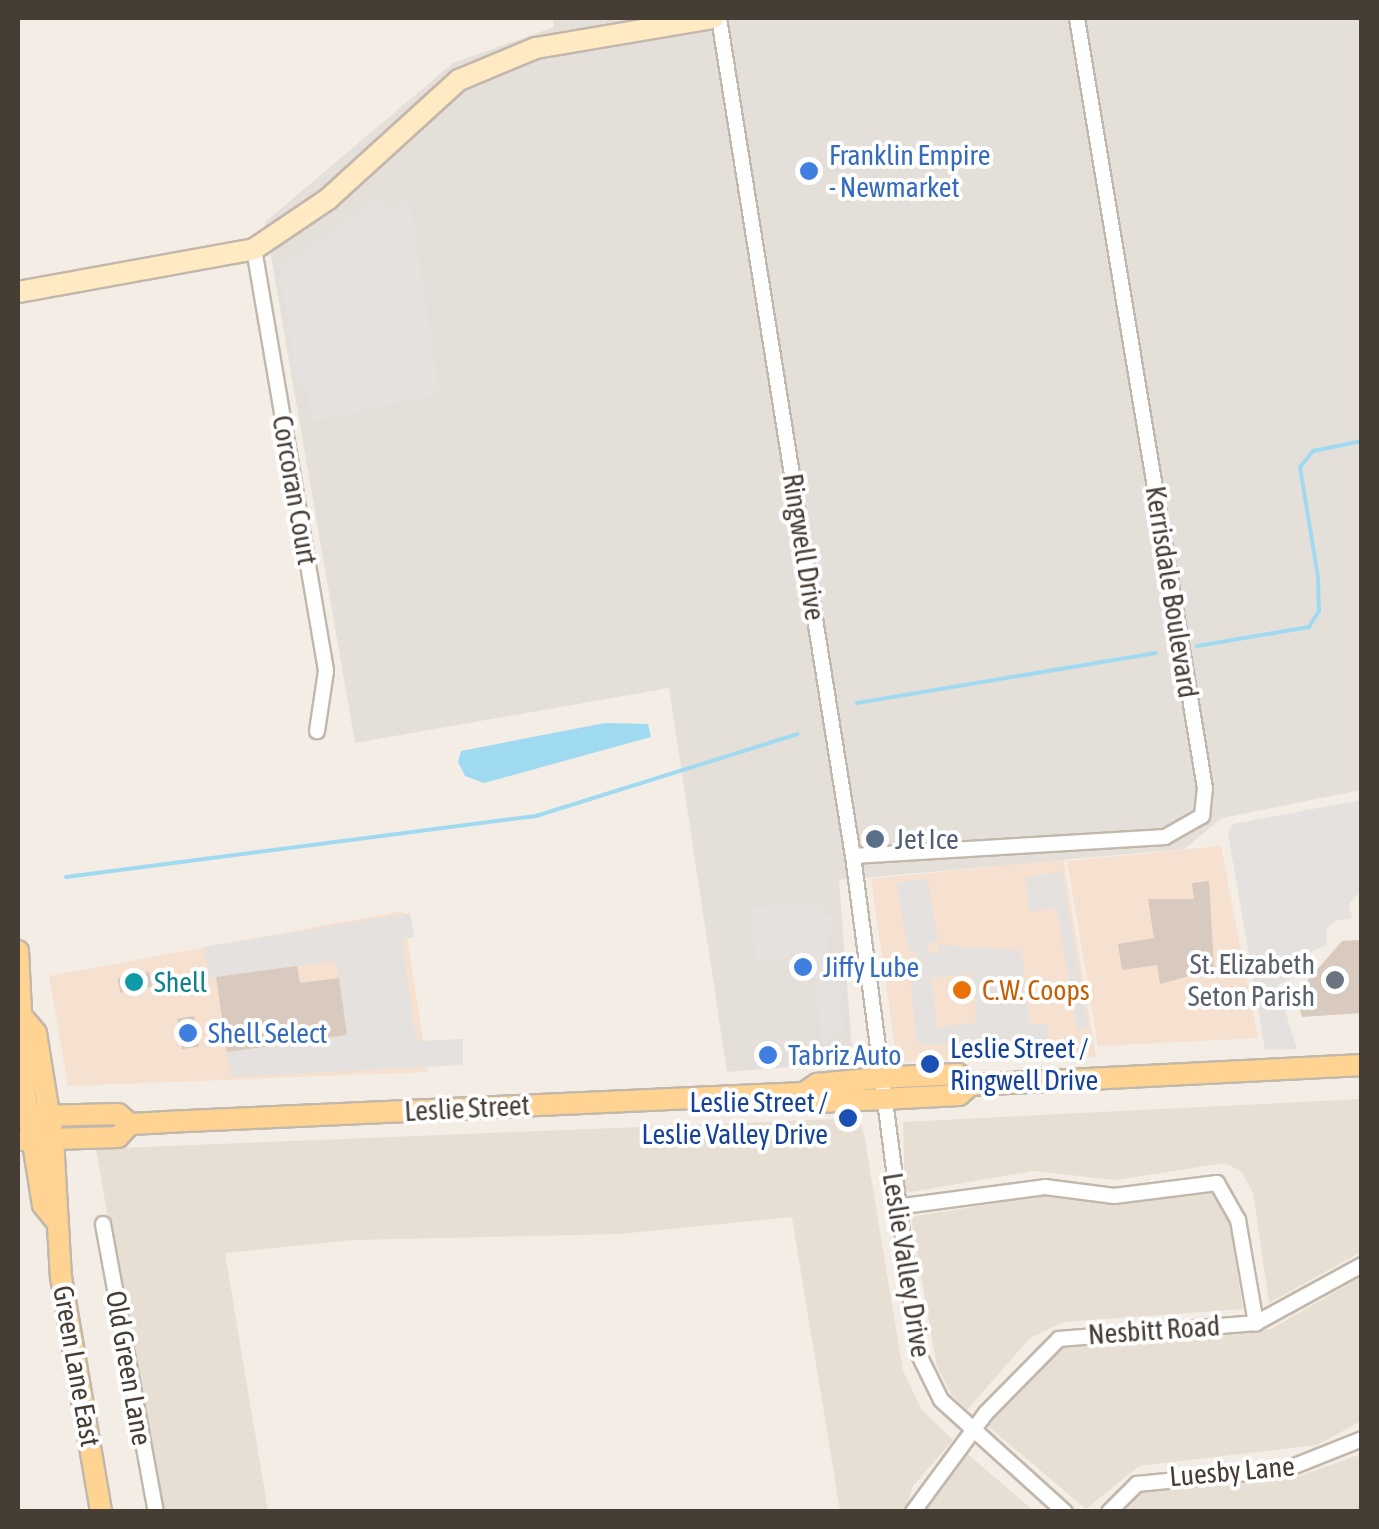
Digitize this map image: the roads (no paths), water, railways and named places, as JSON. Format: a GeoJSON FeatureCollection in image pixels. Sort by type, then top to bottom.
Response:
{"type":"FeatureCollection","features":[{"type":"Feature","properties":{"kind":"main road","name":"Green Lane East"},"geometry":{"type":"LineString","coordinates":[[18,951],[25,1020],[36,1033],[32,1117],[35,1140],[62,1202],[55,1220],[102,1512]]}},
{"type":"Feature","properties":{"kind":"main road","name":"Leslie Street"},"geometry":{"type":"LineString","coordinates":[[32,1117],[118,1114],[130,1124],[804,1093],[817,1102],[881,1089],[959,1095],[970,1084],[1362,1065]]}},
{"type":"Feature","properties":{"kind":"main road","name":"Leslie Street"},"geometry":{"type":"LineString","coordinates":[[35,1140],[118,1137],[130,1124]]}},
{"type":"Feature","properties":{"kind":"street"},"geometry":{"type":"LineString","coordinates":[[18,292],[254,249],[328,198],[459,80],[536,48],[716,18]]}},
{"type":"Feature","properties":{"kind":"street","name":"Ringwell Drive"},"geometry":{"type":"LineString","coordinates":[[716,18],[853,856],[881,1089]]}},
{"type":"Feature","properties":{"kind":"street","name":"Kerrisdale Boulevard"},"geometry":{"type":"LineString","coordinates":[[853,856],[1165,838],[1202,816],[1204,788],[1077,18]]}},
{"type":"Feature","properties":{"kind":"street","name":"Corcoran Court"},"geometry":{"type":"LineString","coordinates":[[254,249],[326,671],[317,732]]}},
{"type":"Feature","properties":{"kind":"street","name":"Leslie Valley Drive"},"geometry":{"type":"LineString","coordinates":[[881,1089],[918,1353],[931,1387],[971,1432],[1065,1512]]}},
{"type":"Feature","properties":{"kind":"street"},"geometry":{"type":"LineString","coordinates":[[896,1207],[1045,1186],[1114,1196],[1217,1183],[1238,1220],[1256,1324]]}},
{"type":"Feature","properties":{"kind":"street","name":"Old Green Lane"},"geometry":{"type":"LineString","coordinates":[[103,1224],[156,1512]]}},
{"type":"Feature","properties":{"kind":"street","name":"Nesbitt Road"},"geometry":{"type":"LineString","coordinates":[[913,1512],[971,1432],[1060,1339],[1256,1324],[1362,1266]]}},
{"type":"Feature","properties":{"kind":"street","name":"Luesby Lane"},"geometry":{"type":"LineString","coordinates":[[1109,1512],[1137,1484],[1287,1469],[1362,1440]]}},
{"type":"Feature","properties":{"kind":"water"},"geometry":{"type":"Polygon","coordinates":[[[605,723],[648,724],[651,737],[484,783],[465,776],[458,762],[461,751],[605,723]]]}},
{"type":"Feature","properties":{"kind":"waterway"},"geometry":{"type":"LineString","coordinates":[[1197,646],[1309,627],[1319,611],[1318,577],[1300,467],[1313,451],[1362,441]]}},
{"type":"Feature","properties":{"kind":"waterway"},"geometry":{"type":"LineString","coordinates":[[857,703],[1156,653]]}},
{"type":"Feature","properties":{"kind":"waterway"},"geometry":{"type":"LineString","coordinates":[[66,877],[536,816],[797,734]]}},
{"type":"Feature","properties":{"kind":"place","name":"Franklin Empire - Newmarket"},"geometry":{"type":"Point","coordinates":[809,171]}},
{"type":"Feature","properties":{"kind":"place","name":"Jet Ice"},"geometry":{"type":"Point","coordinates":[875,839]}},
{"type":"Feature","properties":{"kind":"place","name":"Jiffy Lube"},"geometry":{"type":"Point","coordinates":[803,967]}},
{"type":"Feature","properties":{"kind":"place","name":"St. Elizabeth Seton Parish"},"geometry":{"type":"Point","coordinates":[1335,980]}},
{"type":"Feature","properties":{"kind":"place","name":"Shell"},"geometry":{"type":"Point","coordinates":[134,982]}},
{"type":"Feature","properties":{"kind":"place","name":"C.W. Coops"},"geometry":{"type":"Point","coordinates":[962,990]}},
{"type":"Feature","properties":{"kind":"place","name":"Shell Select"},"geometry":{"type":"Point","coordinates":[188,1033]}},
{"type":"Feature","properties":{"kind":"place","name":"Tabriz Auto"},"geometry":{"type":"Point","coordinates":[768,1055]}},
{"type":"Feature","properties":{"kind":"place","name":"Leslie Street / Ringwell Drive"},"geometry":{"type":"Point","coordinates":[930,1064]}},
{"type":"Feature","properties":{"kind":"place","name":"Leslie Street / Leslie Valley Drive"},"geometry":{"type":"Point","coordinates":[848,1118]}}]}
